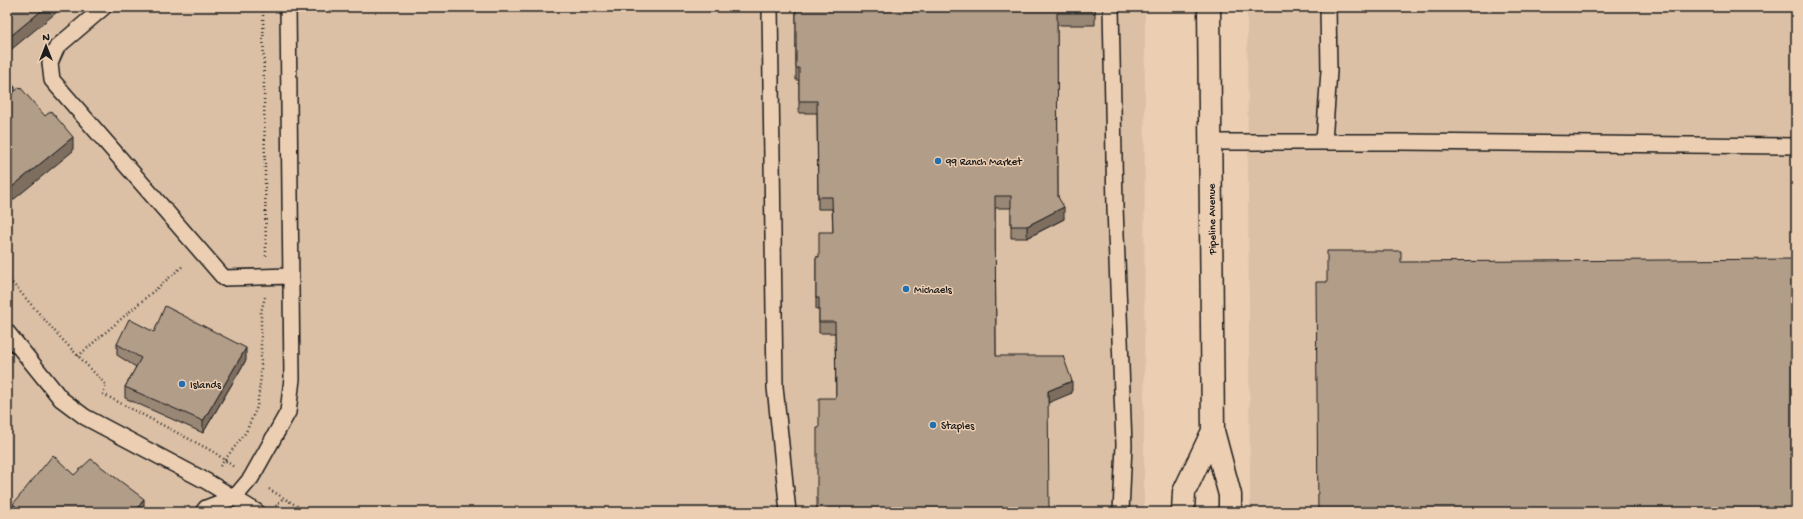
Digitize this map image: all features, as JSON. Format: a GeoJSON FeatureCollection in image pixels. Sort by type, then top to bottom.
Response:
{"type":"FeatureCollection","features":[{"type":"Feature","properties":{"kind":"main road","name":"Pipeline Avenue"},"geometry":{"type":"LineString","coordinates":[[1209,7],[1213,431],[1230,494],[1230,512]]}},
{"type":"Feature","properties":{"kind":"main road","name":"Pipeline Avenue"},"geometry":{"type":"LineString","coordinates":[[1183,512],[1184,492],[1213,431]]}},
{"type":"Feature","properties":{"kind":"lane"},"geometry":{"type":"LineString","coordinates":[[104,7],[57,46],[50,63],[52,80],[224,278],[290,276]]}},
{"type":"Feature","properties":{"kind":"lane"},"geometry":{"type":"LineString","coordinates":[[234,505],[288,412],[292,379],[288,7]]}},
{"type":"Feature","properties":{"kind":"lane"},"geometry":{"type":"LineString","coordinates":[[770,7],[775,387],[788,512]]}},
{"type":"Feature","properties":{"kind":"lane"},"geometry":{"type":"LineString","coordinates":[[1111,7],[1115,207],[1124,445],[1121,512]]}},
{"type":"Feature","properties":{"kind":"lane"},"geometry":{"type":"LineString","coordinates":[[1324,142],[1329,71],[1328,7]]}},
{"type":"Feature","properties":{"kind":"lane"},"geometry":{"type":"LineString","coordinates":[[1210,142],[1796,146]]}},
{"type":"Feature","properties":{"kind":"lane"},"geometry":{"type":"LineString","coordinates":[[7,332],[61,399],[86,417],[234,505],[257,512]]}},
{"type":"Feature","properties":{"kind":"lane"},"geometry":{"type":"LineString","coordinates":[[203,512],[206,508],[234,505]]}},
{"type":"Feature","properties":{"kind":"path"},"geometry":{"type":"LineString","coordinates":[[78,356],[186,263]]}},
{"type":"Feature","properties":{"kind":"path"},"geometry":{"type":"LineString","coordinates":[[7,277],[106,385],[103,394],[214,452],[224,461],[307,512]]}},
{"type":"Feature","properties":{"kind":"shaded area"},"geometry":{"type":"Polygon","coordinates":[[[7,7],[1145,7],[1144,512],[7,512],[7,7]]]}},
{"type":"Feature","properties":{"kind":"shaded area"},"geometry":{"type":"Polygon","coordinates":[[[1247,7],[1796,7],[1796,512],[1250,512],[1247,7]]]}},
{"type":"Feature","properties":{"kind":"building"},"geometry":{"type":"Polygon","coordinates":[[[7,7],[46,7],[7,39],[7,7]]]}},
{"type":"Feature","properties":{"kind":"building"},"geometry":{"type":"Polygon","coordinates":[[[796,7],[1095,7],[1095,13],[1057,13],[1058,197],[1064,207],[1027,226],[1011,226],[1011,196],[995,196],[996,356],[1063,356],[1072,381],[1048,391],[1049,512],[817,512],[817,428],[819,428],[819,398],[836,398],[835,322],[819,322],[819,298],[816,298],[816,257],[819,257],[819,232],[833,232],[832,197],[818,197],[817,101],[799,101],[799,68],[796,68],[796,7]]]}},
{"type":"Feature","properties":{"kind":"building"},"geometry":{"type":"Polygon","coordinates":[[[7,78],[15,87],[7,94],[7,78]]]}},
{"type":"Feature","properties":{"kind":"building"},"geometry":{"type":"Polygon","coordinates":[[[20,87],[45,116],[51,111],[73,137],[7,191],[7,98],[20,87]]]}},
{"type":"Feature","properties":{"kind":"building"},"geometry":{"type":"Polygon","coordinates":[[[1327,251],[1401,251],[1401,262],[1796,259],[1796,512],[1318,512],[1316,282],[1327,282],[1327,251]]]}},
{"type":"Feature","properties":{"kind":"building","name":"Islands"},"geometry":{"type":"Polygon","coordinates":[[[165,306],[246,348],[203,421],[125,387],[141,358],[117,344],[129,319],[154,332],[165,306]]]}},
{"type":"Feature","properties":{"kind":"building"},"geometry":{"type":"Polygon","coordinates":[[[53,455],[74,475],[91,459],[144,499],[135,512],[23,512],[13,504],[53,455]]]}},
{"type":"Feature","properties":{"kind":"place","name":"99 Ranch Market"},"geometry":{"type":"Point","coordinates":[938,161]}},
{"type":"Feature","properties":{"kind":"place","name":"Michaels"},"geometry":{"type":"Point","coordinates":[906,289]}},
{"type":"Feature","properties":{"kind":"place","name":"Islands"},"geometry":{"type":"Point","coordinates":[182,384]}},
{"type":"Feature","properties":{"kind":"place","name":"Staples"},"geometry":{"type":"Point","coordinates":[933,425]}}]}
